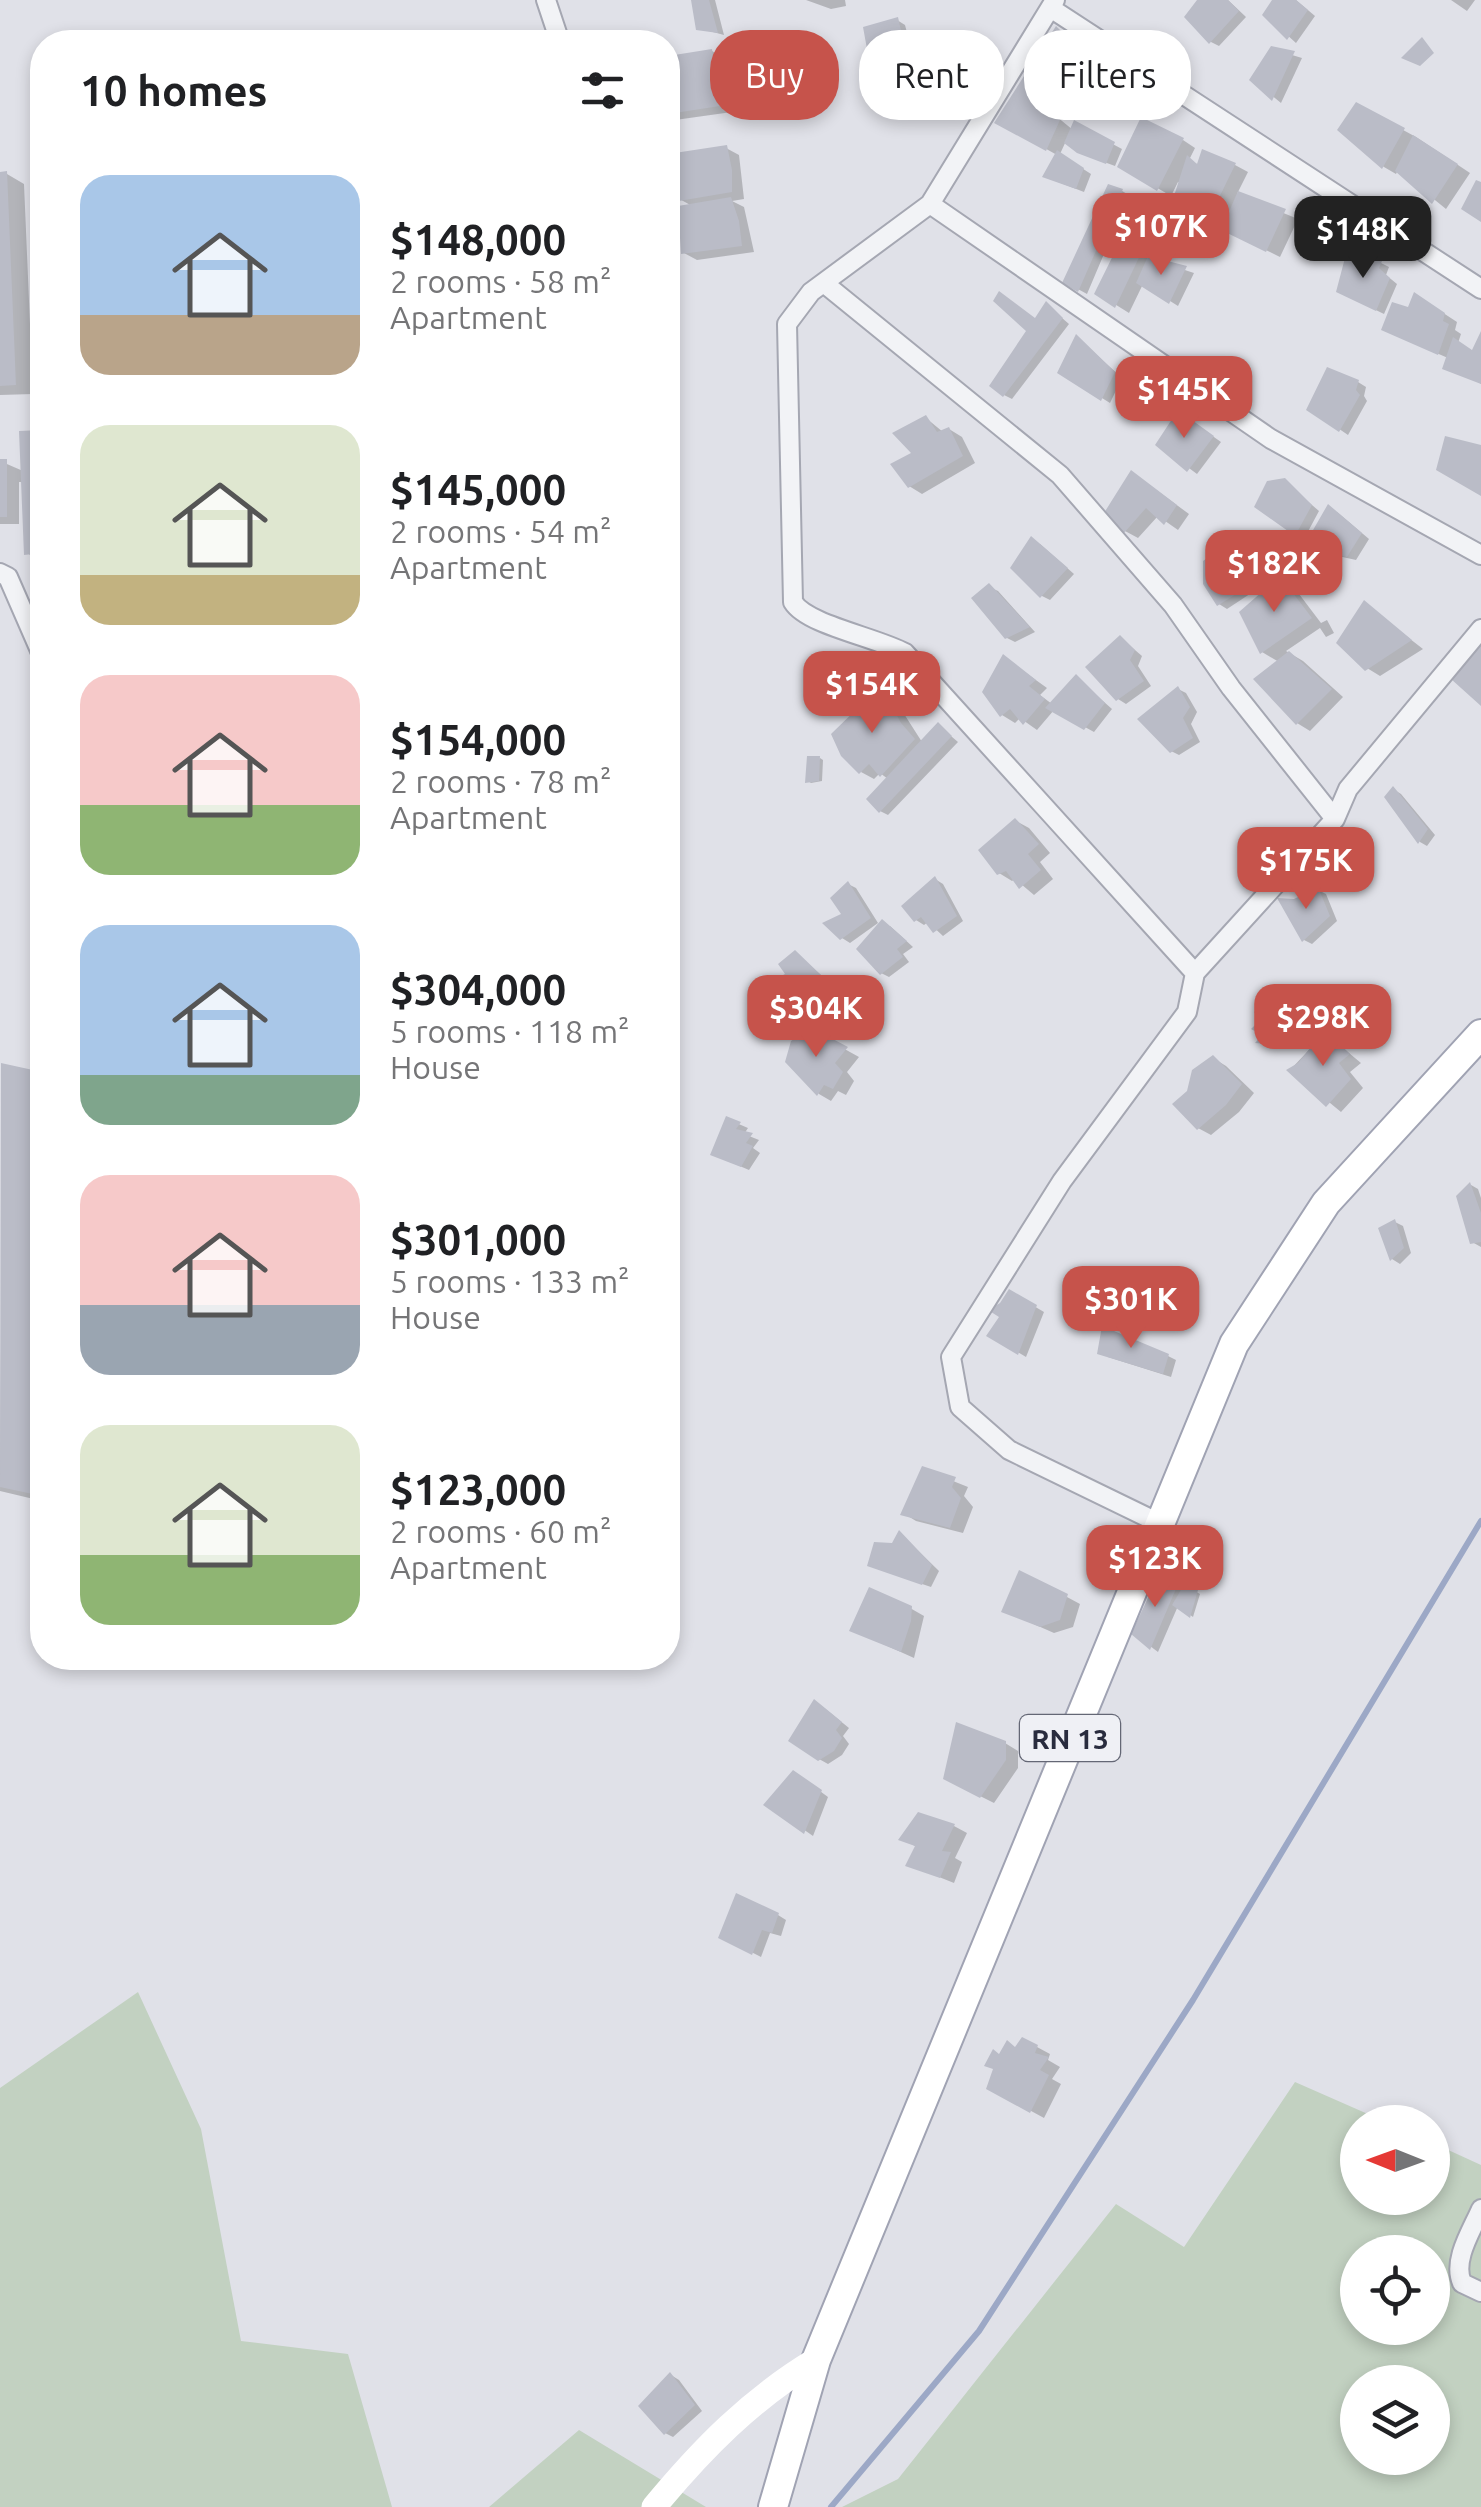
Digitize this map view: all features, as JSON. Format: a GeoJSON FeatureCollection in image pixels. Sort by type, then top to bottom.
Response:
{"type":"FeatureCollection","features":[{"type":"Feature","properties":{"kind":"main road","name":"RN 13"},"geometry":{"type":"LineString","coordinates":[[772,2507],[816,2360],[1234,1344],[1326,1203],[1481,1034]]}},
{"type":"Feature","properties":{"kind":"main road"},"geometry":{"type":"LineString","coordinates":[[654,2507],[724,2426],[785,2378],[816,2360]]}},
{"type":"Feature","properties":{"kind":"street"},"geometry":{"type":"LineString","coordinates":[[546,0],[556,30]]}},
{"type":"Feature","properties":{"kind":"street"},"geometry":{"type":"LineString","coordinates":[[1195,972],[905,653],[884,642],[815,620],[800,612],[793,602],[787,324],[811,292],[930,204],[1053,5],[1481,289]]}},
{"type":"Feature","properties":{"kind":"street"},"geometry":{"type":"LineString","coordinates":[[930,204],[1271,439],[1481,555]]}},
{"type":"Feature","properties":{"kind":"street"},"geometry":{"type":"LineString","coordinates":[[824,284],[1060,475],[1173,605],[1231,688],[1335,820]]}},
{"type":"Feature","properties":{"kind":"street"},"geometry":{"type":"LineString","coordinates":[[0,573],[8,577],[30,627]]}},
{"type":"Feature","properties":{"kind":"street"},"geometry":{"type":"LineString","coordinates":[[1159,1523],[1009,1450],[960,1407],[951,1356],[1062,1181],[1186,1012],[1195,972],[1335,820],[1348,789],[1481,629]]}},
{"type":"Feature","properties":{"kind":"street"},"geometry":{"type":"LineString","coordinates":[[1481,2209],[1458,2274],[1462,2284],[1481,2292]]}},
{"type":"Feature","properties":{"kind":"green space"},"geometry":{"type":"Polygon","coordinates":[[[138,1992],[201,2129],[241,2341],[348,2354],[392,2507],[0,2507],[0,2088],[138,1992]]]}},
{"type":"Feature","properties":{"kind":"green space"},"geometry":{"type":"Polygon","coordinates":[[[1295,2082],[1347,2105],[1340,2105],[1340,2215],[1450,2215],[1450,2151],[1481,2165],[1481,2507],[842,2507],[898,2479],[1116,2204],[1184,2247],[1295,2082]]]}},
{"type":"Feature","properties":{"kind":"green space"},"geometry":{"type":"Polygon","coordinates":[[[579,2430],[706,2507],[489,2507],[579,2430]]]}},
{"type":"Feature","properties":{"kind":"building"},"geometry":{"type":"Polygon","coordinates":[[[691,0],[709,0],[717,30],[696,30],[691,0]]]}},
{"type":"Feature","properties":{"kind":"building"},"geometry":{"type":"Polygon","coordinates":[[[1197,0],[1228,0],[1239,11],[1209,44],[1184,17],[1197,0]]]}},
{"type":"Feature","properties":{"kind":"building"},"geometry":{"type":"Polygon","coordinates":[[[1272,0],[1296,0],[1308,10],[1287,40],[1262,15],[1272,0]]]}},
{"type":"Feature","properties":{"kind":"building"},"geometry":{"type":"Polygon","coordinates":[[[898,17],[901,30],[864,30],[898,17]]]}},
{"type":"Feature","properties":{"kind":"building"},"geometry":{"type":"Polygon","coordinates":[[[1422,37],[1434,53],[1420,66],[1401,58],[1422,37]]]}},
{"type":"Feature","properties":{"kind":"building"},"geometry":{"type":"Polygon","coordinates":[[[1271,46],[1295,51],[1272,101],[1249,80],[1271,46]]]}},
{"type":"Feature","properties":{"kind":"building"},"geometry":{"type":"Polygon","coordinates":[[[710,49],[710,108],[680,112],[680,54],[710,49]]]}},
{"type":"Feature","properties":{"kind":"building"},"geometry":{"type":"Polygon","coordinates":[[[1024,76],[1024,120],[1060,120],[1046,151],[994,123],[1004,120],[1004,107],[1024,76]]]}},
{"type":"Feature","properties":{"kind":"building"},"geometry":{"type":"Polygon","coordinates":[[[1356,102],[1405,128],[1382,169],[1337,130],[1356,102]]]}},
{"type":"Feature","properties":{"kind":"building"},"geometry":{"type":"Polygon","coordinates":[[[1074,120],[1115,142],[1106,164],[1077,153],[1064,143],[1074,120]]]}},
{"type":"Feature","properties":{"kind":"building"},"geometry":{"type":"Polygon","coordinates":[[[1140,120],[1184,138],[1157,191],[1117,167],[1140,120]]]}},
{"type":"Feature","properties":{"kind":"building"},"geometry":{"type":"Polygon","coordinates":[[[1413,135],[1458,164],[1432,204],[1395,171],[1413,135]]]}},
{"type":"Feature","properties":{"kind":"building"},"geometry":{"type":"Polygon","coordinates":[[[727,145],[732,192],[680,201],[680,152],[727,145]]]}},
{"type":"Feature","properties":{"kind":"building"},"geometry":{"type":"Polygon","coordinates":[[[1202,149],[1236,163],[1211,214],[1174,196],[1187,155],[1197,164],[1202,149]]]}},
{"type":"Feature","properties":{"kind":"building"},"geometry":{"type":"Polygon","coordinates":[[[1057,150],[1084,168],[1076,189],[1042,177],[1057,150]]]}},
{"type":"Feature","properties":{"kind":"building"},"geometry":{"type":"Polygon","coordinates":[[[7,171],[16,385],[0,386],[0,172],[7,171]]]}},
{"type":"Feature","properties":{"kind":"building"},"geometry":{"type":"Polygon","coordinates":[[[1476,180],[1481,182],[1481,222],[1461,209],[1476,180]]]}},
{"type":"Feature","properties":{"kind":"building"},"geometry":{"type":"Polygon","coordinates":[[[1108,184],[1123,189],[1078,292],[1062,283],[1108,184]]]}},
{"type":"Feature","properties":{"kind":"building"},"geometry":{"type":"Polygon","coordinates":[[[1238,191],[1286,209],[1266,252],[1221,230],[1238,191]]]}},
{"type":"Feature","properties":{"kind":"building"},"geometry":{"type":"Polygon","coordinates":[[[1143,195],[1162,209],[1115,308],[1094,294],[1143,195]]]}},
{"type":"Feature","properties":{"kind":"building"},"geometry":{"type":"Polygon","coordinates":[[[731,197],[742,246],[681,254],[680,206],[731,197]]]}},
{"type":"Feature","properties":{"kind":"building"},"geometry":{"type":"Polygon","coordinates":[[[1362,252],[1382,261],[1379,268],[1390,278],[1376,311],[1336,292],[1346,254],[1357,261],[1362,252]]]}},
{"type":"Feature","properties":{"kind":"building"},"geometry":{"type":"Polygon","coordinates":[[[1148,256],[1187,266],[1169,304],[1136,283],[1148,256]]]}},
{"type":"Feature","properties":{"kind":"building"},"geometry":{"type":"Polygon","coordinates":[[[999,291],[1035,318],[1046,301],[1063,318],[1003,397],[989,386],[1026,331],[993,301],[999,291]]]}},
{"type":"Feature","properties":{"kind":"building"},"geometry":{"type":"Polygon","coordinates":[[[1414,292],[1445,313],[1443,321],[1449,324],[1438,355],[1381,330],[1392,302],[1408,307],[1414,292]]]}},
{"type":"Feature","properties":{"kind":"building"},"geometry":{"type":"Polygon","coordinates":[[[1481,331],[1481,384],[1442,369],[1453,337],[1472,350],[1481,331]]]}},
{"type":"Feature","properties":{"kind":"building"},"geometry":{"type":"Polygon","coordinates":[[[1076,334],[1115,372],[1101,401],[1057,373],[1076,334]]]}},
{"type":"Feature","properties":{"kind":"building"},"geometry":{"type":"Polygon","coordinates":[[[1327,367],[1359,380],[1356,390],[1360,395],[1339,432],[1306,410],[1327,367]]]}},
{"type":"Feature","properties":{"kind":"building"},"geometry":{"type":"Polygon","coordinates":[[[1178,410],[1214,436],[1187,472],[1155,445],[1178,410]]]}},
{"type":"Feature","properties":{"kind":"building"},"geometry":{"type":"Polygon","coordinates":[[[926,415],[937,432],[949,427],[963,456],[908,488],[890,464],[911,453],[892,433],[926,415]]]}},
{"type":"Feature","properties":{"kind":"building"},"geometry":{"type":"Polygon","coordinates":[[[19,431],[30,431],[30,554],[24,555],[19,431]]]}},
{"type":"Feature","properties":{"kind":"building"},"geometry":{"type":"Polygon","coordinates":[[[1445,436],[1481,445],[1481,496],[1436,470],[1445,436]]]}},
{"type":"Feature","properties":{"kind":"building"},"geometry":{"type":"Polygon","coordinates":[[[0,459],[7,459],[7,517],[0,517],[0,459]]]}},
{"type":"Feature","properties":{"kind":"building"},"geometry":{"type":"Polygon","coordinates":[[[1131,470],[1177,505],[1164,525],[1146,508],[1124,533],[1104,513],[1131,470]]]}},
{"type":"Feature","properties":{"kind":"building"},"geometry":{"type":"Polygon","coordinates":[[[1285,478],[1312,505],[1295,536],[1254,507],[1267,481],[1285,478]]]}},
{"type":"Feature","properties":{"kind":"building"},"geometry":{"type":"Polygon","coordinates":[[[1328,504],[1362,533],[1347,557],[1305,544],[1328,504]]]}},
{"type":"Feature","properties":{"kind":"building"},"geometry":{"type":"Polygon","coordinates":[[[1031,536],[1068,568],[1040,598],[1010,568],[1031,536]]]}},
{"type":"Feature","properties":{"kind":"building"},"geometry":{"type":"Polygon","coordinates":[[[1220,549],[1257,581],[1217,606],[1203,584],[1203,561],[1220,549]]]}},
{"type":"Feature","properties":{"kind":"building"},"geometry":{"type":"Polygon","coordinates":[[[1280,576],[1312,618],[1260,654],[1239,612],[1280,576]]]}},
{"type":"Feature","properties":{"kind":"building"},"geometry":{"type":"Polygon","coordinates":[[[989,583],[1030,627],[1005,639],[971,598],[989,583]]]}},
{"type":"Feature","properties":{"kind":"building"},"geometry":{"type":"Polygon","coordinates":[[[1364,600],[1412,640],[1365,671],[1336,643],[1364,600]]]}},
{"type":"Feature","properties":{"kind":"building"},"geometry":{"type":"Polygon","coordinates":[[[1120,635],[1135,650],[1130,660],[1144,681],[1116,701],[1085,667],[1120,635]]]}},
{"type":"Feature","properties":{"kind":"building"},"geometry":{"type":"Polygon","coordinates":[[[1481,645],[1481,706],[1451,679],[1481,645]]]}},
{"type":"Feature","properties":{"kind":"building"},"geometry":{"type":"Polygon","coordinates":[[[1289,651],[1332,689],[1296,725],[1253,679],[1289,651]]]}},
{"type":"Feature","properties":{"kind":"building"},"geometry":{"type":"Polygon","coordinates":[[[1003,654],[1036,680],[1029,686],[1045,699],[1023,725],[1010,709],[1000,717],[982,692],[1003,654]]]}},
{"type":"Feature","properties":{"kind":"building"},"geometry":{"type":"Polygon","coordinates":[[[1076,674],[1105,703],[1084,730],[1045,708],[1076,674]]]}},
{"type":"Feature","properties":{"kind":"building"},"geometry":{"type":"Polygon","coordinates":[[[1178,686],[1190,707],[1183,718],[1193,738],[1170,753],[1137,719],[1178,686]]]}},
{"type":"Feature","properties":{"kind":"building"},"geometry":{"type":"Polygon","coordinates":[[[886,695],[915,739],[880,777],[869,764],[859,774],[841,756],[831,734],[867,699],[886,695]]]}},
{"type":"Feature","properties":{"kind":"building"},"geometry":{"type":"Polygon","coordinates":[[[938,722],[952,736],[879,813],[866,799],[938,722]]]}},
{"type":"Feature","properties":{"kind":"building"},"geometry":{"type":"Polygon","coordinates":[[[807,756],[820,756],[819,781],[805,783],[807,756]]]}},
{"type":"Feature","properties":{"kind":"building"},"geometry":{"type":"Polygon","coordinates":[[[1393,786],[1428,829],[1418,844],[1384,797],[1393,786]]]}},
{"type":"Feature","properties":{"kind":"building"},"geometry":{"type":"Polygon","coordinates":[[[1015,818],[1039,844],[1028,854],[1041,870],[1019,889],[1006,871],[997,875],[978,850],[1015,818]]]}},
{"type":"Feature","properties":{"kind":"building"},"geometry":{"type":"Polygon","coordinates":[[[935,876],[957,916],[933,933],[921,917],[914,922],[901,906],[935,876]]]}},
{"type":"Feature","properties":{"kind":"building"},"geometry":{"type":"Polygon","coordinates":[[[848,881],[871,918],[840,940],[822,923],[841,914],[830,898],[848,881]]]}},
{"type":"Feature","properties":{"kind":"building"},"geometry":{"type":"Polygon","coordinates":[[[1318,887],[1330,916],[1302,942],[1277,898],[1294,899],[1318,887]]]}},
{"type":"Feature","properties":{"kind":"building"},"geometry":{"type":"Polygon","coordinates":[[[882,919],[907,941],[897,949],[903,957],[880,975],[856,949],[882,919]]]}},
{"type":"Feature","properties":{"kind":"building"},"geometry":{"type":"Polygon","coordinates":[[[795,950],[821,975],[796,1002],[773,980],[785,974],[778,964],[795,950]]]}},
{"type":"Feature","properties":{"kind":"building"},"geometry":{"type":"Polygon","coordinates":[[[1273,996],[1293,1013],[1313,1020],[1278,1045],[1255,1043],[1262,1035],[1251,1029],[1260,1020],[1254,1012],[1273,996]]]}},
{"type":"Feature","properties":{"kind":"building"},"geometry":{"type":"Polygon","coordinates":[[[812,1028],[848,1047],[835,1063],[843,1072],[833,1089],[824,1085],[817,1096],[785,1062],[791,1041],[812,1028]]]}},
{"type":"Feature","properties":{"kind":"building"},"geometry":{"type":"Polygon","coordinates":[[[1325,1030],[1350,1054],[1339,1063],[1351,1079],[1326,1107],[1286,1070],[1298,1063],[1325,1030]]]}},
{"type":"Feature","properties":{"kind":"building"},"geometry":{"type":"Polygon","coordinates":[[[1213,1055],[1242,1084],[1226,1105],[1197,1130],[1172,1104],[1187,1091],[1192,1070],[1213,1055]]]}},
{"type":"Feature","properties":{"kind":"building"},"geometry":{"type":"Polygon","coordinates":[[[1,1063],[30,1069],[30,1493],[0,1487],[1,1063]]]}},
{"type":"Feature","properties":{"kind":"building"},"geometry":{"type":"Polygon","coordinates":[[[726,1116],[741,1122],[736,1129],[753,1133],[746,1143],[753,1146],[741,1167],[710,1155],[726,1116]]]}},
{"type":"Feature","properties":{"kind":"building"},"geometry":{"type":"Polygon","coordinates":[[[1470,1182],[1481,1213],[1481,1242],[1470,1244],[1456,1196],[1470,1182]]]}},
{"type":"Feature","properties":{"kind":"building"},"geometry":{"type":"Polygon","coordinates":[[[1395,1219],[1404,1248],[1390,1261],[1378,1228],[1395,1219]]]}},
{"type":"Feature","properties":{"kind":"building"},"geometry":{"type":"Polygon","coordinates":[[[1009,1289],[1037,1305],[1018,1355],[986,1336],[999,1317],[988,1310],[1000,1303],[1009,1289]]]}},
{"type":"Feature","properties":{"kind":"building"},"geometry":{"type":"Polygon","coordinates":[[[1102,1326],[1169,1354],[1163,1374],[1097,1354],[1102,1326]]]}},
{"type":"Feature","properties":{"kind":"building"},"geometry":{"type":"Polygon","coordinates":[[[922,1466],[956,1477],[952,1487],[961,1498],[950,1528],[900,1515],[922,1466]]]}},
{"type":"Feature","properties":{"kind":"building"},"geometry":{"type":"Polygon","coordinates":[[[899,1530],[932,1565],[922,1585],[867,1566],[874,1542],[892,1543],[899,1530]]]}},
{"type":"Feature","properties":{"kind":"building"},"geometry":{"type":"Polygon","coordinates":[[[1019,1570],[1068,1594],[1060,1620],[1040,1627],[1001,1612],[1019,1570]]]}},
{"type":"Feature","properties":{"kind":"building"},"geometry":{"type":"Polygon","coordinates":[[[1161,1570],[1178,1584],[1150,1650],[1131,1634],[1161,1570]]]}},
{"type":"Feature","properties":{"kind":"building"},"geometry":{"type":"Polygon","coordinates":[[[1185,1583],[1198,1590],[1190,1618],[1172,1605],[1185,1583]]]}},
{"type":"Feature","properties":{"kind":"building"},"geometry":{"type":"Polygon","coordinates":[[[869,1587],[912,1606],[901,1652],[849,1631],[869,1587]]]}},
{"type":"Feature","properties":{"kind":"building"},"geometry":{"type":"Polygon","coordinates":[[[814,1699],[842,1722],[836,1730],[842,1738],[834,1751],[818,1761],[788,1741],[814,1699]]]}},
{"type":"Feature","properties":{"kind":"building"},"geometry":{"type":"Polygon","coordinates":[[[956,1722],[1006,1741],[1006,1760],[980,1798],[943,1779],[956,1722]]]}},
{"type":"Feature","properties":{"kind":"building"},"geometry":{"type":"Polygon","coordinates":[[[793,1770],[822,1790],[804,1834],[763,1805],[793,1770]]]}},
{"type":"Feature","properties":{"kind":"building"},"geometry":{"type":"Polygon","coordinates":[[[918,1812],[955,1824],[942,1851],[951,1852],[940,1878],[905,1866],[915,1846],[898,1840],[918,1812]]]}},
{"type":"Feature","properties":{"kind":"building"},"geometry":{"type":"Polygon","coordinates":[[[736,1893],[779,1913],[772,1933],[762,1930],[752,1955],[718,1938],[736,1893]]]}},
{"type":"Feature","properties":{"kind":"building"},"geometry":{"type":"Polygon","coordinates":[[[1022,2037],[1038,2045],[1035,2053],[1049,2057],[1040,2070],[1049,2075],[1030,2113],[986,2089],[993,2069],[984,2066],[993,2049],[999,2054],[1007,2040],[1015,2047],[1022,2037]]]}},
{"type":"Feature","properties":{"kind":"building"},"geometry":{"type":"Polygon","coordinates":[[[670,2372],[695,2405],[664,2435],[638,2406],[670,2372]]]}},
{"type":"Feature","properties":{"kind":"waterway"},"geometry":{"type":"LineString","coordinates":[[831,2507],[979,2331],[1193,2000],[1481,1521]]}}]}
